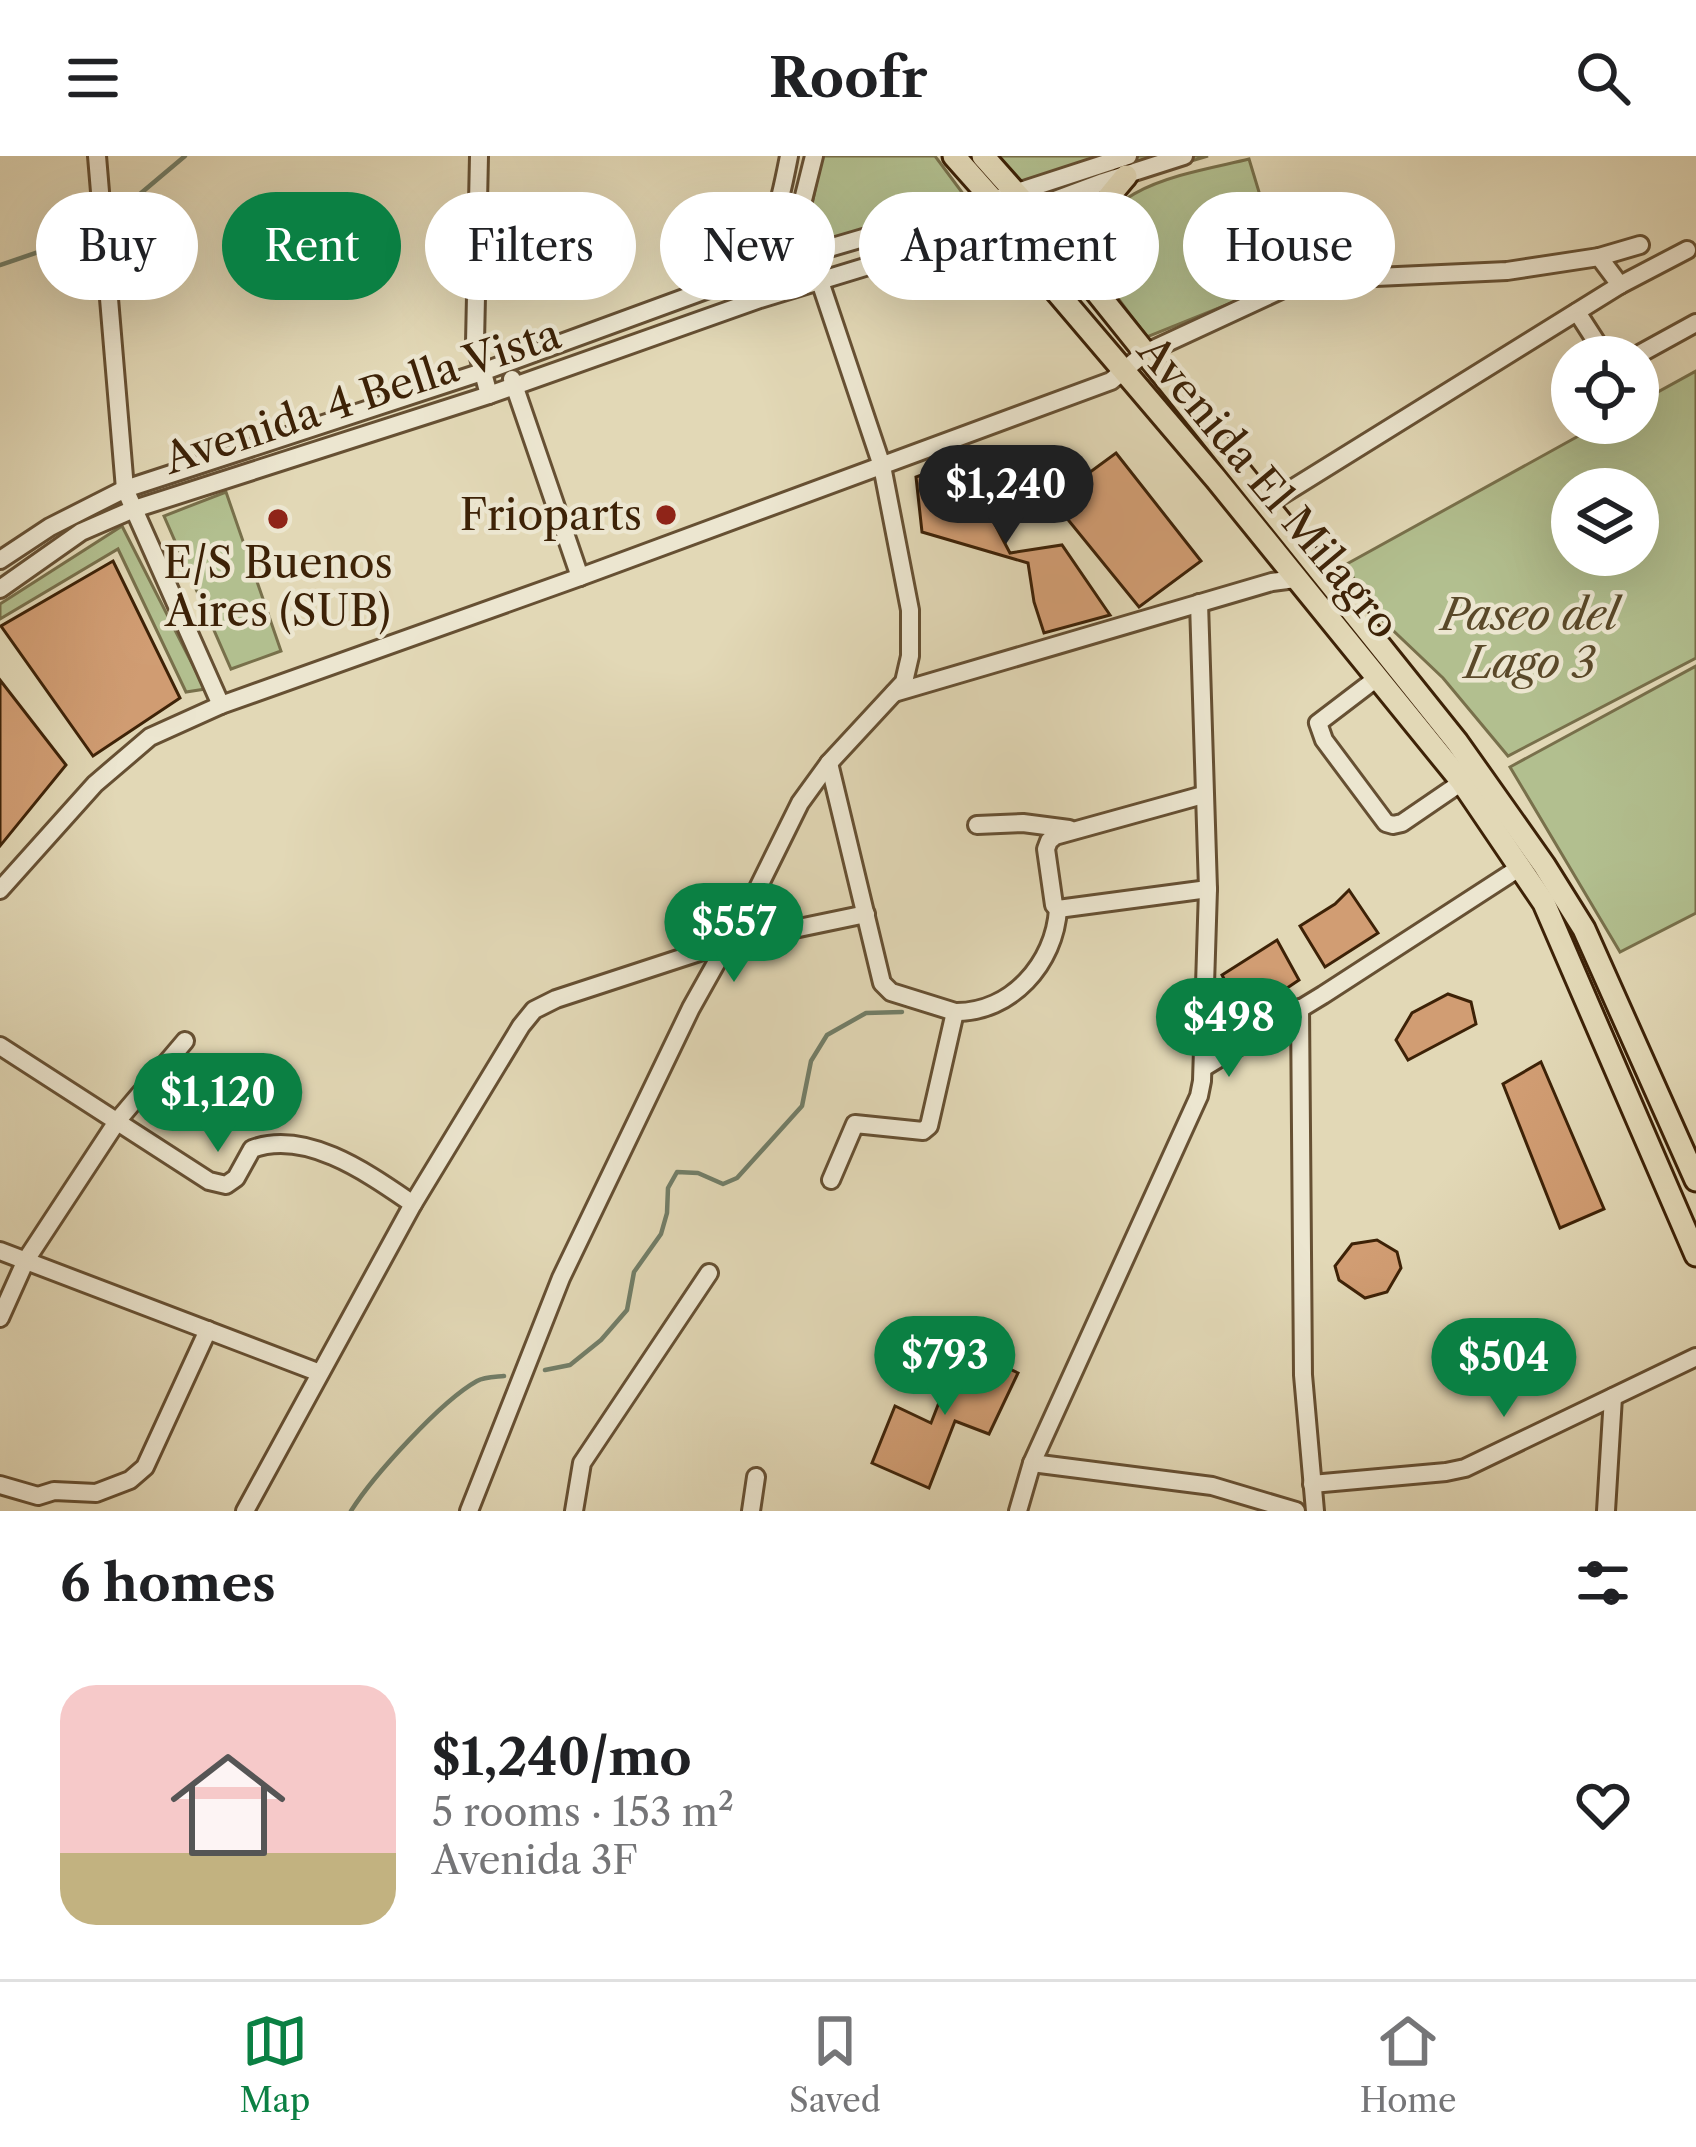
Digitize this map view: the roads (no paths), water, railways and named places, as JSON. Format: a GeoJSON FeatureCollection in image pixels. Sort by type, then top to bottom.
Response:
{"type":"FeatureCollection","features":[{"type":"Feature","properties":{"kind":"main road","name":"Avenida El Milagro"},"geometry":{"type":"LineString","coordinates":[[954,156],[985,192]]}},
{"type":"Feature","properties":{"kind":"main road","name":"Avenida El Milagro"},"geometry":{"type":"LineString","coordinates":[[983,156],[1015,192]]}},
{"type":"Feature","properties":{"kind":"main road"},"geometry":{"type":"LineString","coordinates":[[1125,329],[1123,314],[1091,269],[1088,239],[1096,212],[1127,166]]}},
{"type":"Feature","properties":{"kind":"main road","name":"Avenida El Milagro"},"geometry":{"type":"LineString","coordinates":[[1063,300],[1462,782],[1544,903],[1696,1256]]}},
{"type":"Feature","properties":{"kind":"main road","name":"Avenida El Milagro"},"geometry":{"type":"LineString","coordinates":[[1102,300],[1456,742],[1544,866],[1584,929],[1696,1180]]}},
{"type":"Feature","properties":{"kind":"street"},"geometry":{"type":"LineString","coordinates":[[97,156],[125,489],[221,705]]}},
{"type":"Feature","properties":{"kind":"street"},"geometry":{"type":"LineString","coordinates":[[479,156],[475,343],[489,395]]}},
{"type":"Feature","properties":{"kind":"street"},"geometry":{"type":"LineString","coordinates":[[780,192],[789,156]]}},
{"type":"Feature","properties":{"kind":"street"},"geometry":{"type":"LineString","coordinates":[[805,192],[814,156]]}},
{"type":"Feature","properties":{"kind":"street","name":"Avenida 4 Bella Vista"},"geometry":{"type":"LineString","coordinates":[[1050,192],[1127,166],[1184,156]]}},
{"type":"Feature","properties":{"kind":"street"},"geometry":{"type":"LineString","coordinates":[[0,890],[95,784],[150,737],[221,705],[1111,381],[1145,353],[1283,290],[1354,278],[1508,271],[1599,257],[1640,245]]}},
{"type":"Feature","properties":{"kind":"street"},"geometry":{"type":"LineString","coordinates":[[1266,505],[1576,312],[1687,250]]}},
{"type":"Feature","properties":{"kind":"street"},"geometry":{"type":"LineString","coordinates":[[1599,257],[1620,286]]}},
{"type":"Feature","properties":{"kind":"street","name":"Avenida 4 Bella Vista"},"geometry":{"type":"LineString","coordinates":[[0,560],[50,527],[125,489],[482,372],[676,300]]}},
{"type":"Feature","properties":{"kind":"street","name":"Avenida 4 Bella Vista"},"geometry":{"type":"LineString","coordinates":[[0,589],[81,532],[134,509],[489,395],[757,300]]}},
{"type":"Feature","properties":{"kind":"street"},"geometry":{"type":"LineString","coordinates":[[470,1511],[561,1278],[691,1008],[800,803],[829,763],[904,682],[910,656],[910,610],[882,466],[824,300]]}},
{"type":"Feature","properties":{"kind":"street"},"geometry":{"type":"LineString","coordinates":[[1576,312],[1592,336]]}},
{"type":"Feature","properties":{"kind":"street"},"geometry":{"type":"LineString","coordinates":[[1659,343],[1696,323]]}},
{"type":"Feature","properties":{"kind":"street"},"geometry":{"type":"LineString","coordinates":[[506,363],[580,577]]}},
{"type":"Feature","properties":{"kind":"street"},"geometry":{"type":"LineString","coordinates":[[893,693],[1272,582],[1295,580]]}},
{"type":"Feature","properties":{"kind":"street"},"geometry":{"type":"LineString","coordinates":[[1018,1511],[1032,1463],[1199,1096],[1208,889],[1199,604]]}},
{"type":"Feature","properties":{"kind":"street"},"geometry":{"type":"LineString","coordinates":[[1377,678],[1318,723],[1324,740],[1386,823],[1402,824],[1462,782]]}},
{"type":"Feature","properties":{"kind":"street"},"geometry":{"type":"LineString","coordinates":[[829,763],[886,989],[956,1012],[971,1013],[1004,1000],[1034,976],[1057,922],[1046,849],[1049,841],[1203,795]]}},
{"type":"Feature","properties":{"kind":"street"},"geometry":{"type":"LineString","coordinates":[[977,825],[1023,823],[1076,830]]}},
{"type":"Feature","properties":{"kind":"street"},"geometry":{"type":"LineString","coordinates":[[1203,1068],[1520,868]]}},
{"type":"Feature","properties":{"kind":"street"},"geometry":{"type":"LineString","coordinates":[[1058,909],[1208,889]]}},
{"type":"Feature","properties":{"kind":"street"},"geometry":{"type":"LineString","coordinates":[[244,1511],[413,1204],[534,1010],[727,943],[866,914]]}},
{"type":"Feature","properties":{"kind":"street"},"geometry":{"type":"LineString","coordinates":[[1300,1008],[1303,1376],[1315,1511]]}},
{"type":"Feature","properties":{"kind":"street"},"geometry":{"type":"LineString","coordinates":[[831,1180],[855,1124],[927,1130],[956,1012]]}},
{"type":"Feature","properties":{"kind":"street"},"geometry":{"type":"LineString","coordinates":[[0,1318],[26,1260],[118,1120],[184,1041]]}},
{"type":"Feature","properties":{"kind":"street"},"geometry":{"type":"LineString","coordinates":[[0,1046],[209,1180],[226,1185],[236,1178],[252,1149],[280,1142],[356,1166],[413,1204]]}},
{"type":"Feature","properties":{"kind":"street"},"geometry":{"type":"LineString","coordinates":[[0,1251],[320,1373]]}},
{"type":"Feature","properties":{"kind":"street"},"geometry":{"type":"LineString","coordinates":[[574,1511],[582,1463],[709,1273]]}},
{"type":"Feature","properties":{"kind":"street"},"geometry":{"type":"LineString","coordinates":[[0,1485],[38,1496],[54,1491],[96,1493],[130,1480],[145,1467],[208,1330]]}},
{"type":"Feature","properties":{"kind":"street"},"geometry":{"type":"LineString","coordinates":[[1312,1484],[1456,1471],[1696,1357]]}},
{"type":"Feature","properties":{"kind":"street"},"geometry":{"type":"LineString","coordinates":[[1606,1511],[1612,1397]]}},
{"type":"Feature","properties":{"kind":"street"},"geometry":{"type":"LineString","coordinates":[[1032,1463],[1212,1486],[1295,1511]]}},
{"type":"Feature","properties":{"kind":"street"},"geometry":{"type":"LineString","coordinates":[[751,1511],[756,1477]]}},
{"type":"Feature","properties":{"kind":"waterway"},"geometry":{"type":"LineString","coordinates":[[142,192],[185,156]]}},
{"type":"Feature","properties":{"kind":"waterway"},"geometry":{"type":"LineString","coordinates":[[0,265],[36,253]]}},
{"type":"Feature","properties":{"kind":"waterway"},"geometry":{"type":"LineString","coordinates":[[545,1370],[570,1365],[627,1310],[634,1272],[661,1234],[668,1188],[677,1172],[698,1173],[723,1184],[737,1178],[802,1106],[811,1061],[827,1035],[866,1013],[902,1012]]}},
{"type":"Feature","properties":{"kind":"waterway"},"geometry":{"type":"LineString","coordinates":[[351,1511],[391,1460],[445,1405],[477,1381],[504,1376]]}},
{"type":"Feature","properties":{"kind":"place","name":"Frioparts"},"geometry":{"type":"Point","coordinates":[666,515]}},
{"type":"Feature","properties":{"kind":"place","name":"E/S Buenos Aires (SUB)"},"geometry":{"type":"Point","coordinates":[278,519]}},
{"type":"Feature","properties":{"kind":"park label","name":"Paseo del Lago 3"},"geometry":{"type":"Point","coordinates":[1530,639]}}]}
